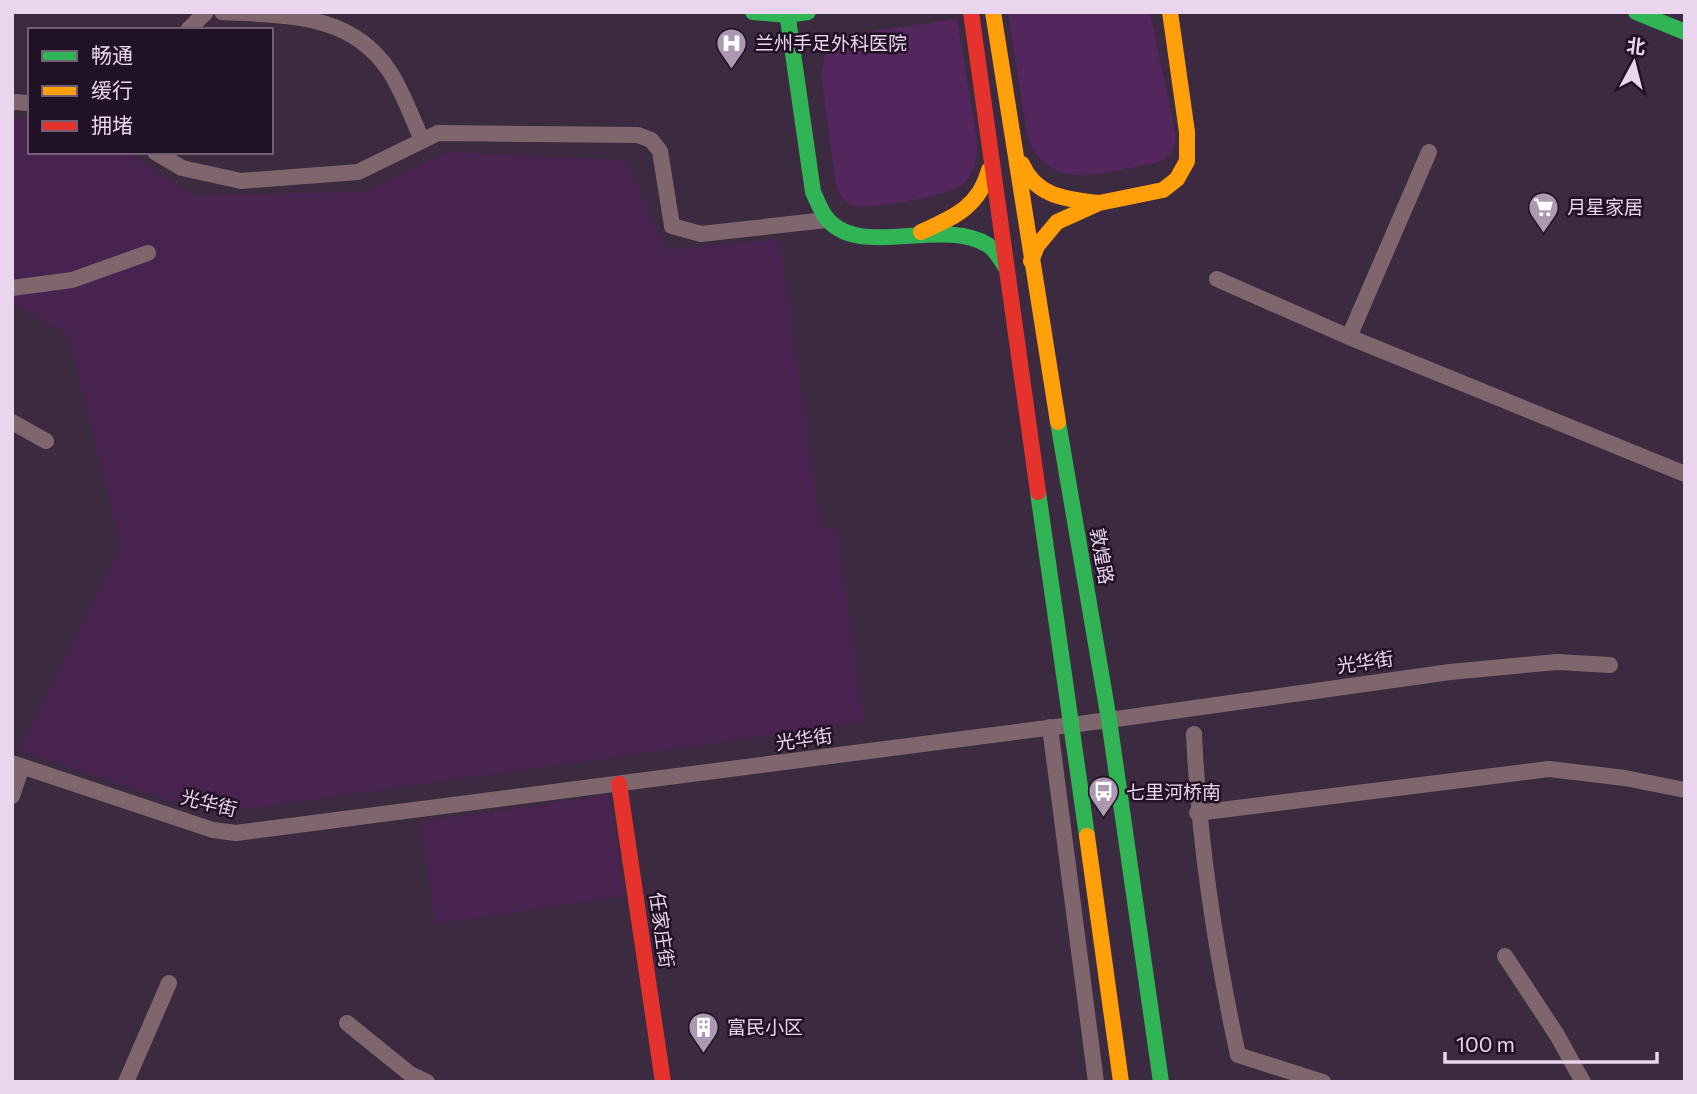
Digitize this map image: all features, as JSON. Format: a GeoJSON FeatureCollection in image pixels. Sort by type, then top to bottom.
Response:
{"type":"FeatureCollection","features":[{"type":"Feature","properties":{"kind":"main road"},"geometry":{"type":"LineString","coordinates":[[753,12],[808,12]]}},
{"type":"Feature","properties":{"kind":"main road"},"geometry":{"type":"LineString","coordinates":[[971,12],[1005,266],[1047,536],[1121,1082]]}},
{"type":"Feature","properties":{"kind":"main road","name":"敦煌路"},"geometry":{"type":"LineString","coordinates":[[993,12],[1015,142],[1031,261],[1109,720],[1161,1082]]}},
{"type":"Feature","properties":{"kind":"main road"},"geometry":{"type":"LineString","coordinates":[[1031,261],[1037,246],[1057,222],[1099,203],[1163,190],[1177,179],[1187,161],[1187,132],[1170,12]]}},
{"type":"Feature","properties":{"kind":"main road"},"geometry":{"type":"LineString","coordinates":[[1636,12],[1685,32]]}},
{"type":"Feature","properties":{"kind":"main road"},"geometry":{"type":"LineString","coordinates":[[787,14],[813,192],[826,219],[851,237],[961,235],[989,245],[1005,266]]}},
{"type":"Feature","properties":{"kind":"main road"},"geometry":{"type":"LineString","coordinates":[[1015,142],[1026,179],[1051,196],[1099,203]]}},
{"type":"Feature","properties":{"kind":"main road"},"geometry":{"type":"LineString","coordinates":[[918,234],[976,204],[986,185],[991,157]]}},
{"type":"Feature","properties":{"kind":"main road","name":"任家庄街"},"geometry":{"type":"LineString","coordinates":[[619,784],[663,1082]]}},
{"type":"Feature","properties":{"kind":"street"},"geometry":{"type":"LineString","coordinates":[[190,28],[206,12]]}},
{"type":"Feature","properties":{"kind":"street"},"geometry":{"type":"LineString","coordinates":[[222,12],[267,14],[331,23],[361,38],[390,72],[422,140]]}},
{"type":"Feature","properties":{"kind":"street"},"geometry":{"type":"LineString","coordinates":[[158,154],[182,168],[241,181],[358,172],[438,132],[638,135],[651,140],[660,150],[672,226],[701,234],[826,219]]}},
{"type":"Feature","properties":{"kind":"street"},"geometry":{"type":"LineString","coordinates":[[1349,337],[1429,152]]}},
{"type":"Feature","properties":{"kind":"street"},"geometry":{"type":"LineString","coordinates":[[12,288],[72,281],[148,253]]}},
{"type":"Feature","properties":{"kind":"street"},"geometry":{"type":"LineString","coordinates":[[1217,279],[1349,337],[1685,474]]}},
{"type":"Feature","properties":{"kind":"street"},"geometry":{"type":"LineString","coordinates":[[12,422],[46,441]]}},
{"type":"Feature","properties":{"kind":"street","name":"光华街"},"geometry":{"type":"LineString","coordinates":[[17,765],[214,830],[236,833],[1109,720],[1450,671],[1557,662],[1610,665]]}},
{"type":"Feature","properties":{"kind":"street"},"geometry":{"type":"LineString","coordinates":[[1050,727],[1096,1082]]}},
{"type":"Feature","properties":{"kind":"street"},"geometry":{"type":"LineString","coordinates":[[1194,734],[1197,813],[1216,951],[1238,1055],[1323,1082]]}},
{"type":"Feature","properties":{"kind":"street"},"geometry":{"type":"LineString","coordinates":[[12,796],[17,765]]}},
{"type":"Feature","properties":{"kind":"street"},"geometry":{"type":"LineString","coordinates":[[1197,813],[1549,769],[1625,778],[1685,790]]}},
{"type":"Feature","properties":{"kind":"street"},"geometry":{"type":"LineString","coordinates":[[1505,956],[1557,1035],[1583,1082]]}},
{"type":"Feature","properties":{"kind":"street"},"geometry":{"type":"LineString","coordinates":[[126,1082],[169,983]]}},
{"type":"Feature","properties":{"kind":"street"},"geometry":{"type":"LineString","coordinates":[[347,1023],[410,1074],[427,1082]]}},
{"type":"Feature","properties":{"kind":"shaded area"},"geometry":{"type":"Polygon","coordinates":[[[1150,12],[1176,136],[1169,155],[1159,162],[1083,175],[1065,173],[1050,167],[1037,155],[1027,135],[1008,14],[1150,12]]]}},
{"type":"Feature","properties":{"kind":"shaded area"},"geometry":{"type":"Polygon","coordinates":[[[957,19],[977,140],[973,170],[962,185],[927,197],[864,207],[848,203],[836,187],[821,74],[826,50],[846,35],[957,19]]]}},
{"type":"Feature","properties":{"kind":"shaded area"},"geometry":{"type":"Polygon","coordinates":[[[12,117],[28,118],[28,154],[129,154],[192,195],[362,192],[448,152],[625,160],[666,250],[779,239],[821,528],[836,527],[864,722],[211,814],[19,750],[121,546],[68,334],[12,304],[12,117]]]}},
{"type":"Feature","properties":{"kind":"shaded area"},"geometry":{"type":"Polygon","coordinates":[[[609,795],[624,896],[436,924],[421,822],[609,795]]]}},
{"type":"Feature","properties":{"kind":"traffic: fast"},"geometry":{"type":"LineString","coordinates":[[753,12],[787,15],[808,12]]}},
{"type":"Feature","properties":{"kind":"traffic: fast"},"geometry":{"type":"LineString","coordinates":[[787,12],[813,192],[825,216],[839,229],[857,235],[969,237],[991,247],[1005,266]]}},
{"type":"Feature","properties":{"kind":"traffic: fast"},"geometry":{"type":"LineString","coordinates":[[1636,12],[1685,32]]}},
{"type":"Feature","properties":{"kind":"traffic: fast"},"geometry":{"type":"LineString","coordinates":[[1058,422],[1109,720],[1161,1082]]}},
{"type":"Feature","properties":{"kind":"traffic: fast"},"geometry":{"type":"LineString","coordinates":[[1038,492],[1087,836]]}},
{"type":"Feature","properties":{"kind":"traffic: slow"},"geometry":{"type":"LineString","coordinates":[[993,12],[1058,422]]}},
{"type":"Feature","properties":{"kind":"traffic: slow"},"geometry":{"type":"LineString","coordinates":[[1031,261],[1037,246],[1057,222],[1099,203],[1163,190],[1177,179],[1187,161],[1187,132],[1170,12]]}},
{"type":"Feature","properties":{"kind":"traffic: slow"},"geometry":{"type":"LineString","coordinates":[[1022,164],[1028,175],[1044,190],[1064,198],[1099,203]]}},
{"type":"Feature","properties":{"kind":"traffic: slow"},"geometry":{"type":"LineString","coordinates":[[921,232],[954,216],[972,202],[985,183],[989,170]]}},
{"type":"Feature","properties":{"kind":"traffic: slow"},"geometry":{"type":"LineString","coordinates":[[1087,836],[1121,1082]]}},
{"type":"Feature","properties":{"kind":"traffic: jam"},"geometry":{"type":"LineString","coordinates":[[971,12],[1038,492]]}},
{"type":"Feature","properties":{"kind":"traffic: jam"},"geometry":{"type":"LineString","coordinates":[[619,784],[663,1082]]}},
{"type":"Feature","properties":{"kind":"place","name":"兰州手足外科医院"},"geometry":{"type":"Point","coordinates":[732,70]}},
{"type":"Feature","properties":{"kind":"place","name":"月星家居"},"geometry":{"type":"Point","coordinates":[1544,234]}},
{"type":"Feature","properties":{"kind":"place","name":"七里河桥南"},"geometry":{"type":"Point","coordinates":[1103,819]}},
{"type":"Feature","properties":{"kind":"place","name":"富民小区"},"geometry":{"type":"Point","coordinates":[704,1054]}}]}
